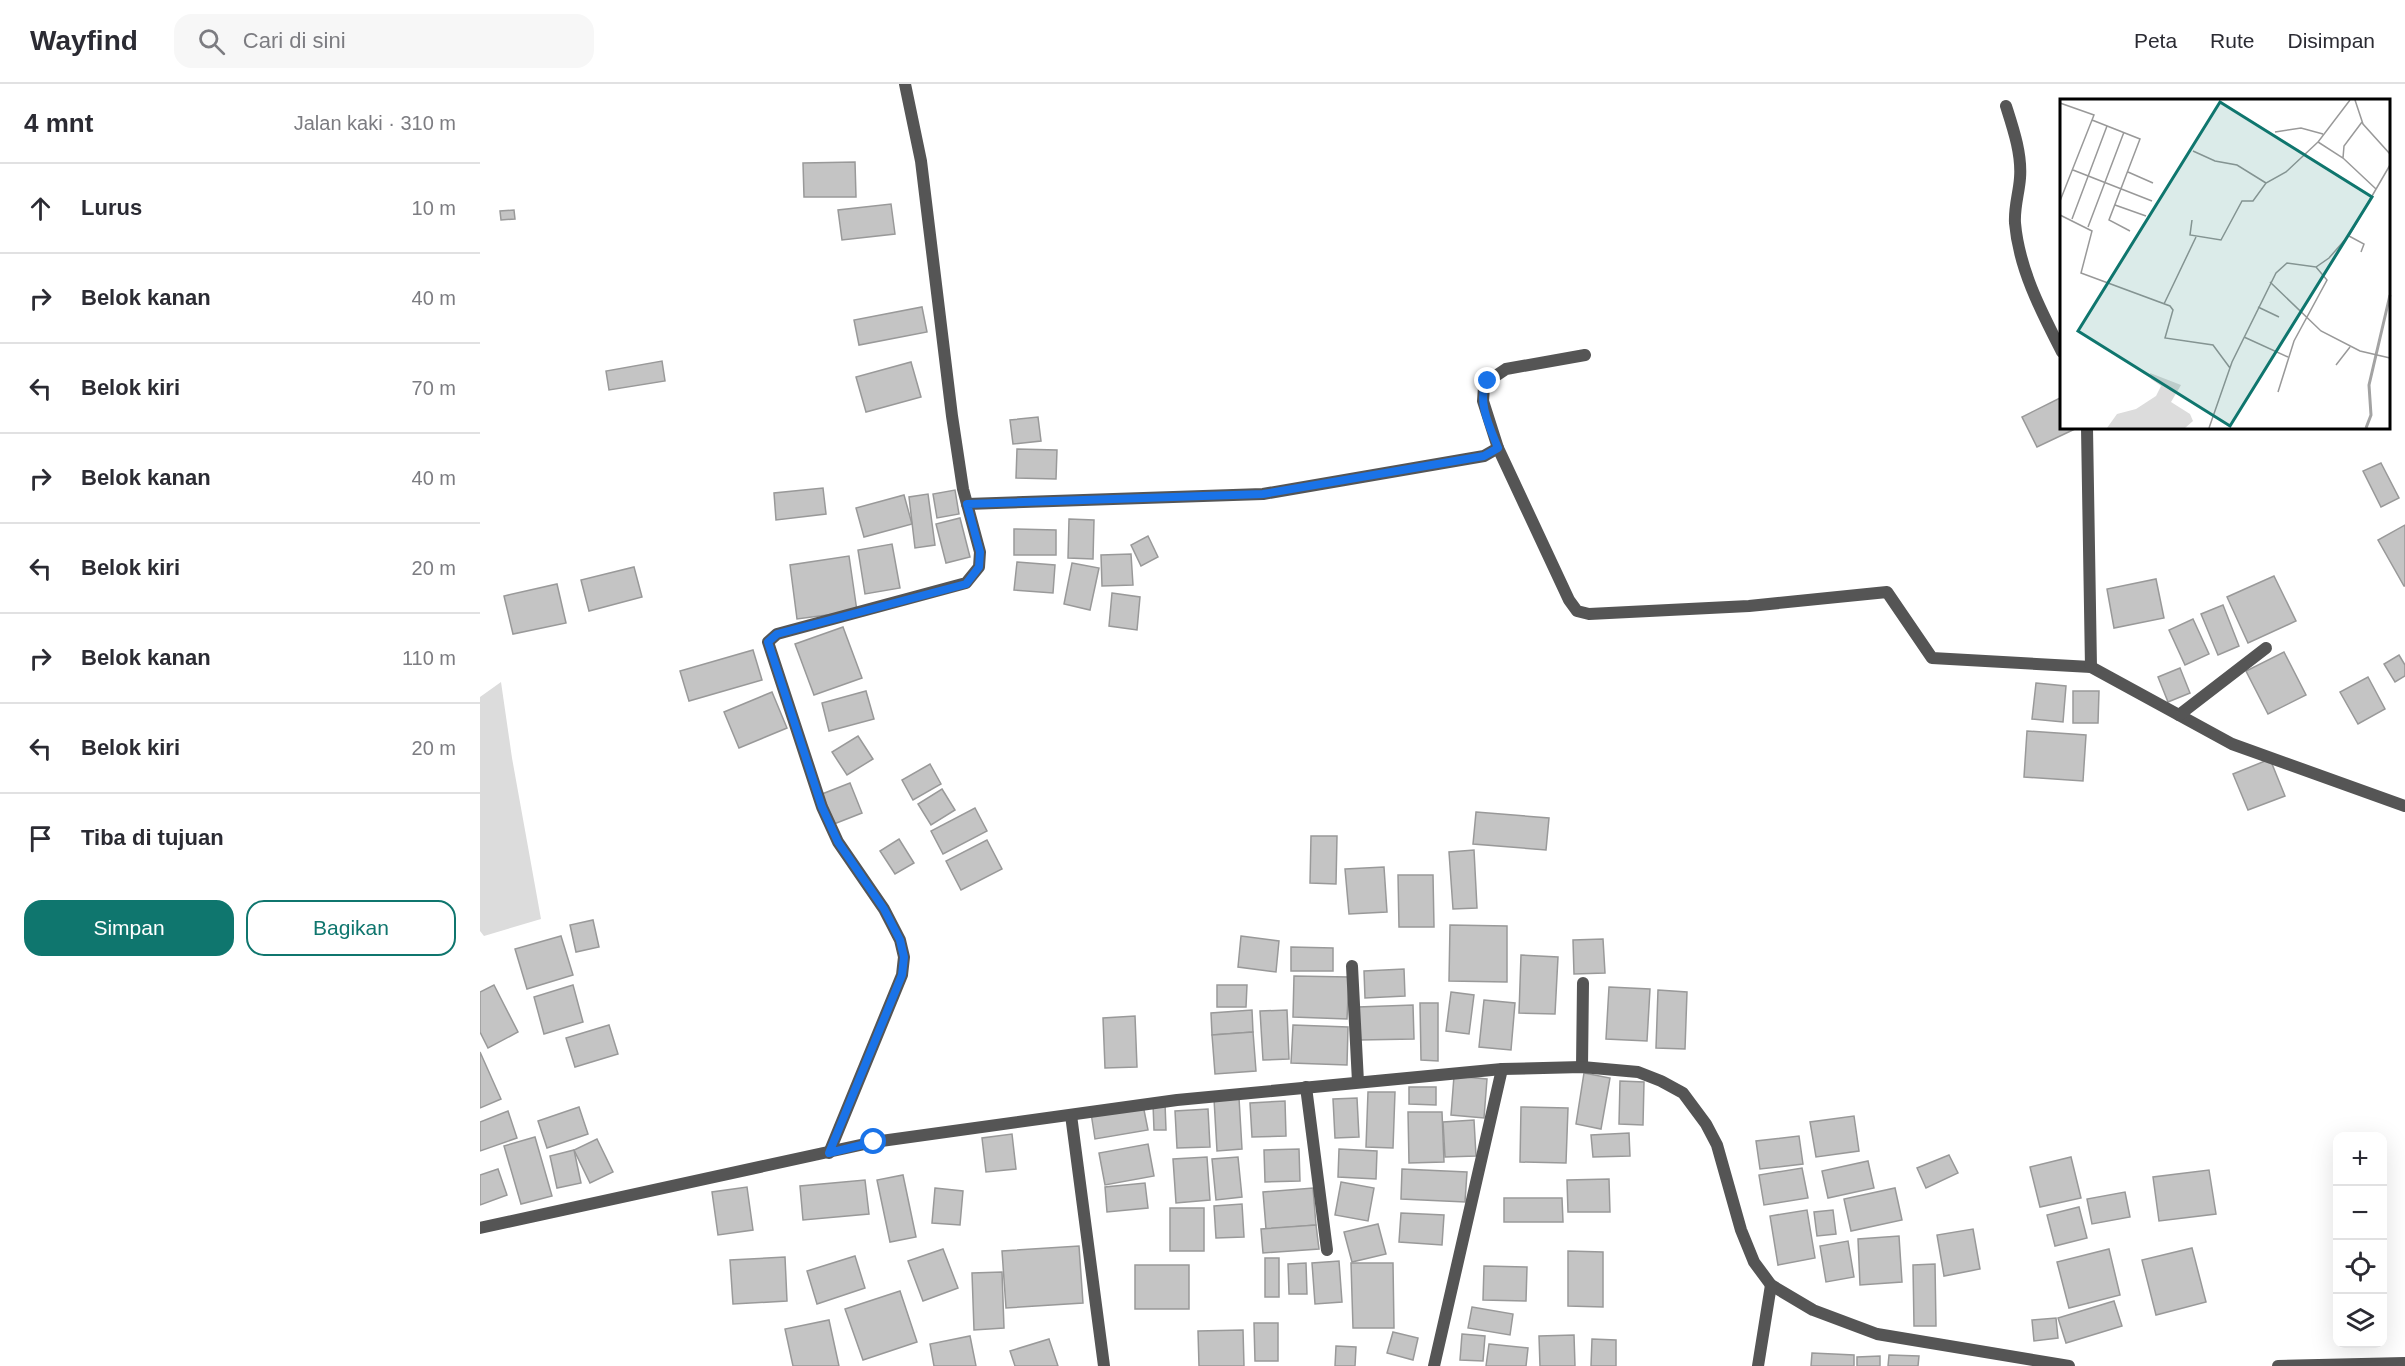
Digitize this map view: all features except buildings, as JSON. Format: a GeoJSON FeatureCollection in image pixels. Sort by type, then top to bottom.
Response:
{"type":"FeatureCollection","features":[{"type":"Feature","properties":{"kind":"street"},"geometry":{"type":"LineString","coordinates":[[829,1153],[902,975],[904,957],[900,940],[884,909],[838,842],[822,807],[768,642],[777,634],[966,584],[979,567],[980,552],[967,504],[952,416],[921,161],[905,84]]}},
{"type":"Feature","properties":{"kind":"street"},"geometry":{"type":"LineString","coordinates":[[2006,106],[2020,162],[2020,179],[2015,201],[2018,244],[2025,273],[2060,350]]}},
{"type":"Feature","properties":{"kind":"street"},"geometry":{"type":"LineString","coordinates":[[1585,355],[1506,369],[1488,381],[1484,387],[1483,401],[1498,448],[1576,611],[1589,614],[1749,606],[1887,592],[1932,658],[2091,667],[2232,744],[2405,806]]}},
{"type":"Feature","properties":{"kind":"street"},"geometry":{"type":"LineString","coordinates":[[2087,429],[2091,667]]}},
{"type":"Feature","properties":{"kind":"street"},"geometry":{"type":"LineString","coordinates":[[967,504],[1263,494],[1484,456],[1498,448]]}},
{"type":"Feature","properties":{"kind":"street"},"geometry":{"type":"LineString","coordinates":[[2179,715],[2266,648]]}},
{"type":"Feature","properties":{"kind":"street"},"geometry":{"type":"LineString","coordinates":[[1352,966],[1358,1082]]}},
{"type":"Feature","properties":{"kind":"street"},"geometry":{"type":"LineString","coordinates":[[1582,1067],[1583,983]]}},
{"type":"Feature","properties":{"kind":"street"},"geometry":{"type":"LineString","coordinates":[[480,1228],[874,1142],[1177,1100],[1502,1069],[1582,1067],[1638,1072],[1683,1093],[1706,1124],[1717,1145],[1741,1230],[1754,1262],[1771,1285],[1813,1310],[1877,1334],[2069,1366]]}},
{"type":"Feature","properties":{"kind":"street"},"geometry":{"type":"LineString","coordinates":[[1434,1366],[1502,1069]]}},
{"type":"Feature","properties":{"kind":"street"},"geometry":{"type":"LineString","coordinates":[[1306,1087],[1327,1251]]}},
{"type":"Feature","properties":{"kind":"street"},"geometry":{"type":"LineString","coordinates":[[1071,1115],[1104,1366]]}},
{"type":"Feature","properties":{"kind":"street"},"geometry":{"type":"LineString","coordinates":[[1758,1366],[1771,1285]]}},
{"type":"Feature","properties":{"kind":"street"},"geometry":{"type":"LineString","coordinates":[[2278,1366],[2405,1364]]}},
{"type":"Feature","properties":{"kind":"shaded area"},"geometry":{"type":"Polygon","coordinates":[[[501,682],[512,758],[541,919],[484,936],[480,931],[480,697],[501,682]]]}},
{"type":"Feature","properties":{"kind":"route"},"geometry":{"type":"LineString","coordinates":[[874,1142],[829,1153],[902,975],[904,957],[900,940],[884,909],[838,842],[822,807],[768,642],[770,639],[777,634],[966,584],[979,567],[980,552],[967,504],[1263,494],[1484,456],[1498,448],[1483,401],[1484,387],[1488,381]]}}]}
